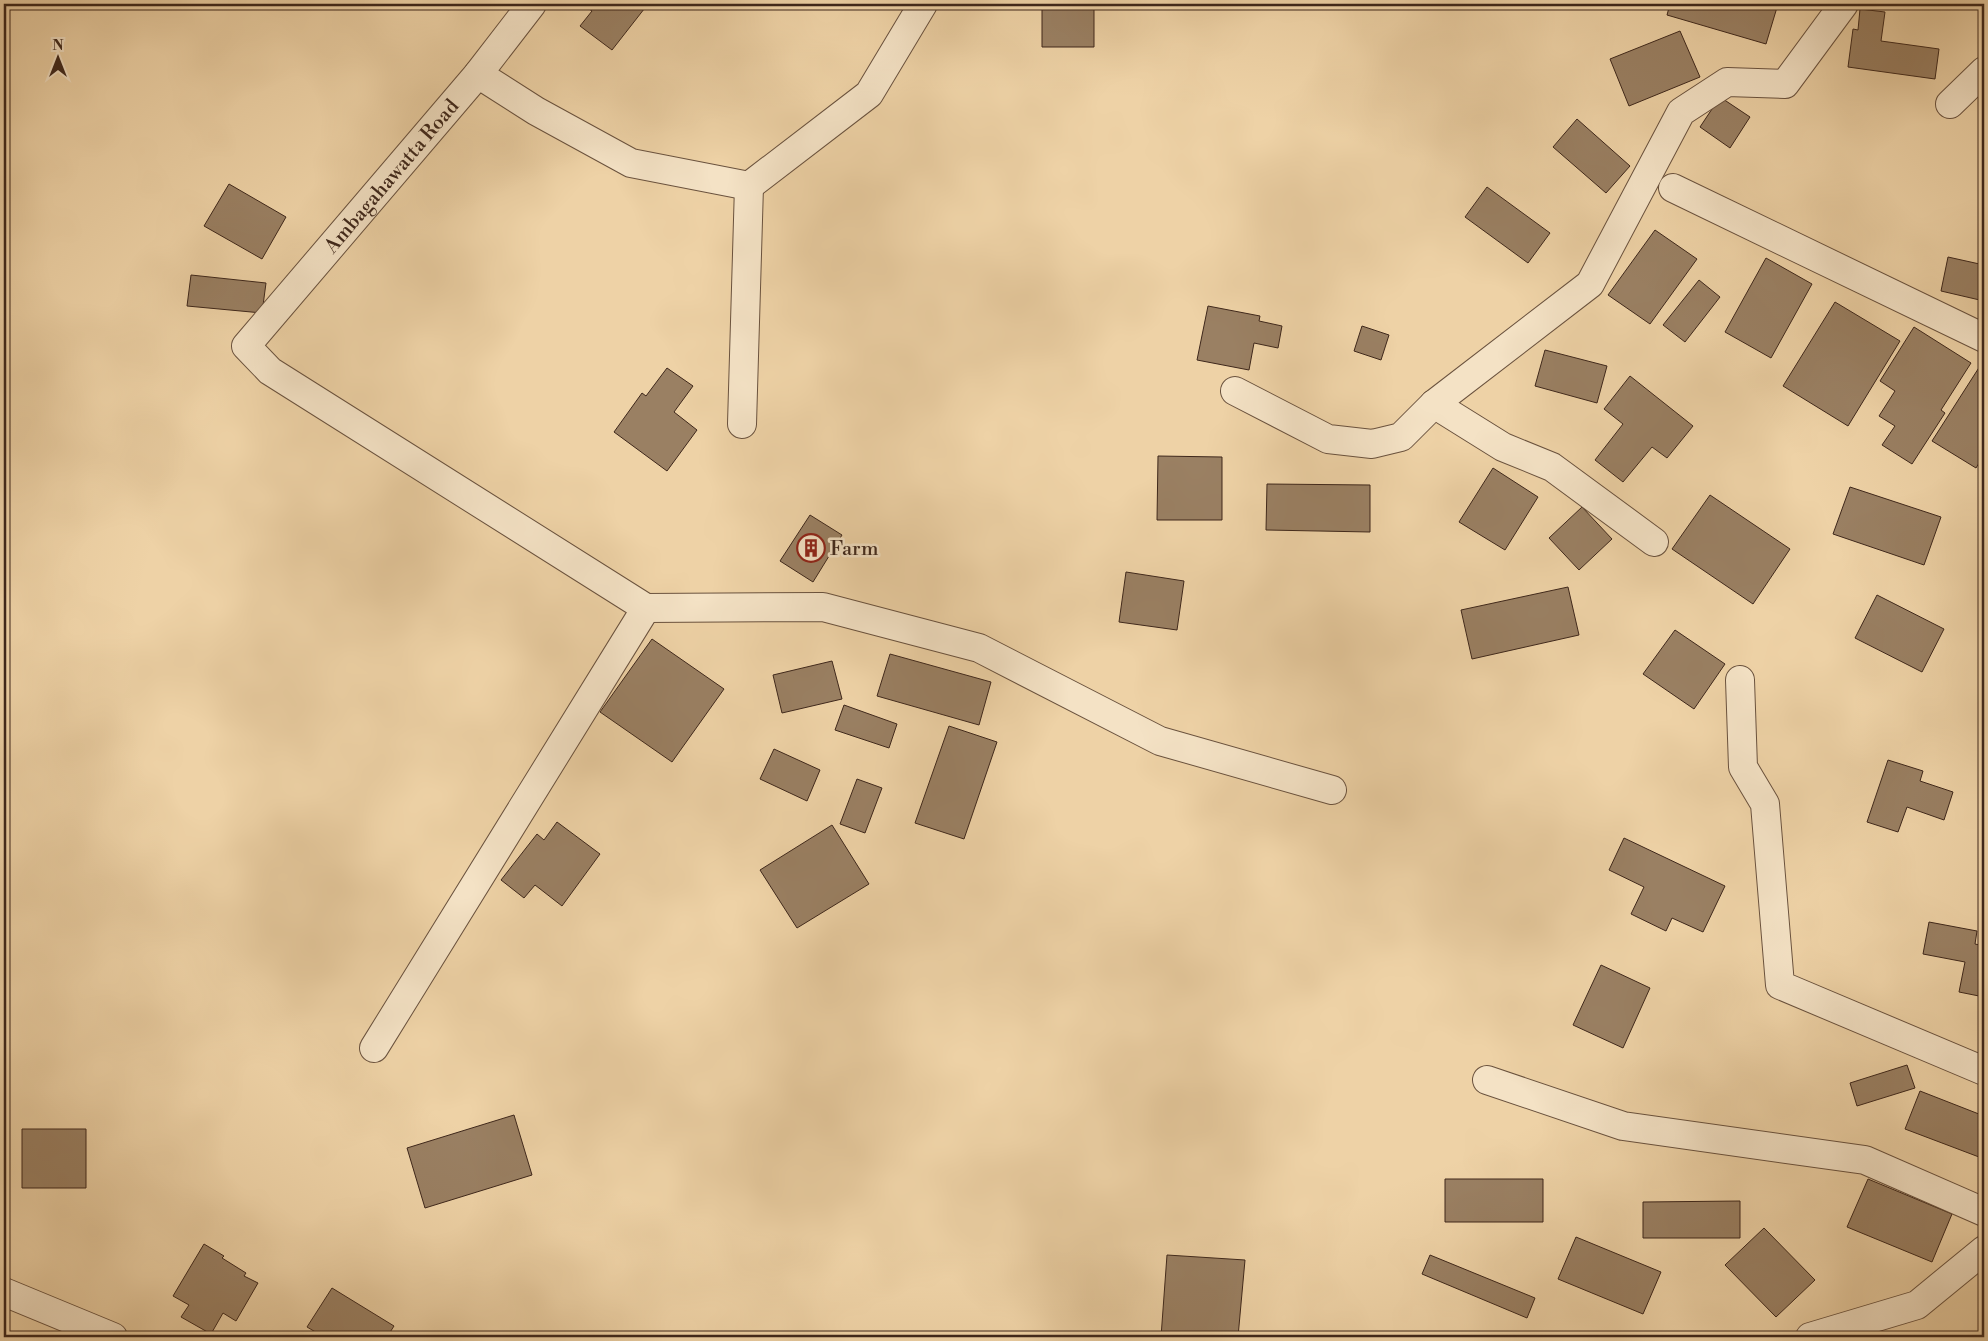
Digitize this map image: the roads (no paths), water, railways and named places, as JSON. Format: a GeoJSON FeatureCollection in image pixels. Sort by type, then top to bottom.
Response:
{"type":"FeatureCollection","features":[{"type":"Feature","properties":{"kind":"street","name":"Ambagahawatta Road"},"geometry":{"type":"LineString","coordinates":[[532,4],[478,74],[246,346],[270,371],[646,608]]}},
{"type":"Feature","properties":{"kind":"street"},"geometry":{"type":"LineString","coordinates":[[478,74],[536,111],[631,162],[749,186],[869,94],[923,4]]}},
{"type":"Feature","properties":{"kind":"street"},"geometry":{"type":"LineString","coordinates":[[1235,391],[1328,439],[1372,444],[1401,437],[1434,404],[1590,284],[1681,112],[1726,82],[1785,84],[1844,4]]}},
{"type":"Feature","properties":{"kind":"street"},"geometry":{"type":"LineString","coordinates":[[1950,104],[1984,71]]}},
{"type":"Feature","properties":{"kind":"street"},"geometry":{"type":"LineString","coordinates":[[742,424],[749,186]]}},
{"type":"Feature","properties":{"kind":"street"},"geometry":{"type":"LineString","coordinates":[[1674,188],[1984,338]]}},
{"type":"Feature","properties":{"kind":"street"},"geometry":{"type":"LineString","coordinates":[[1434,404],[1503,447],[1552,467],[1654,542]]}},
{"type":"Feature","properties":{"kind":"street"},"geometry":{"type":"LineString","coordinates":[[374,1048],[646,608],[823,607],[978,648],[1160,741],[1332,790]]}},
{"type":"Feature","properties":{"kind":"street"},"geometry":{"type":"LineString","coordinates":[[1740,680],[1743,767],[1765,804],[1780,985],[1984,1071]]}},
{"type":"Feature","properties":{"kind":"street"},"geometry":{"type":"LineString","coordinates":[[1487,1080],[1624,1126],[1865,1160],[1984,1212]]}},
{"type":"Feature","properties":{"kind":"street"},"geometry":{"type":"LineString","coordinates":[[1810,1337],[1916,1305],[1984,1250]]}},
{"type":"Feature","properties":{"kind":"street"},"geometry":{"type":"LineString","coordinates":[[4,1292],[113,1337]]}},
{"type":"Feature","properties":{"kind":"place","name":"Farm"},"geometry":{"type":"Point","coordinates":[811,548]}}]}
